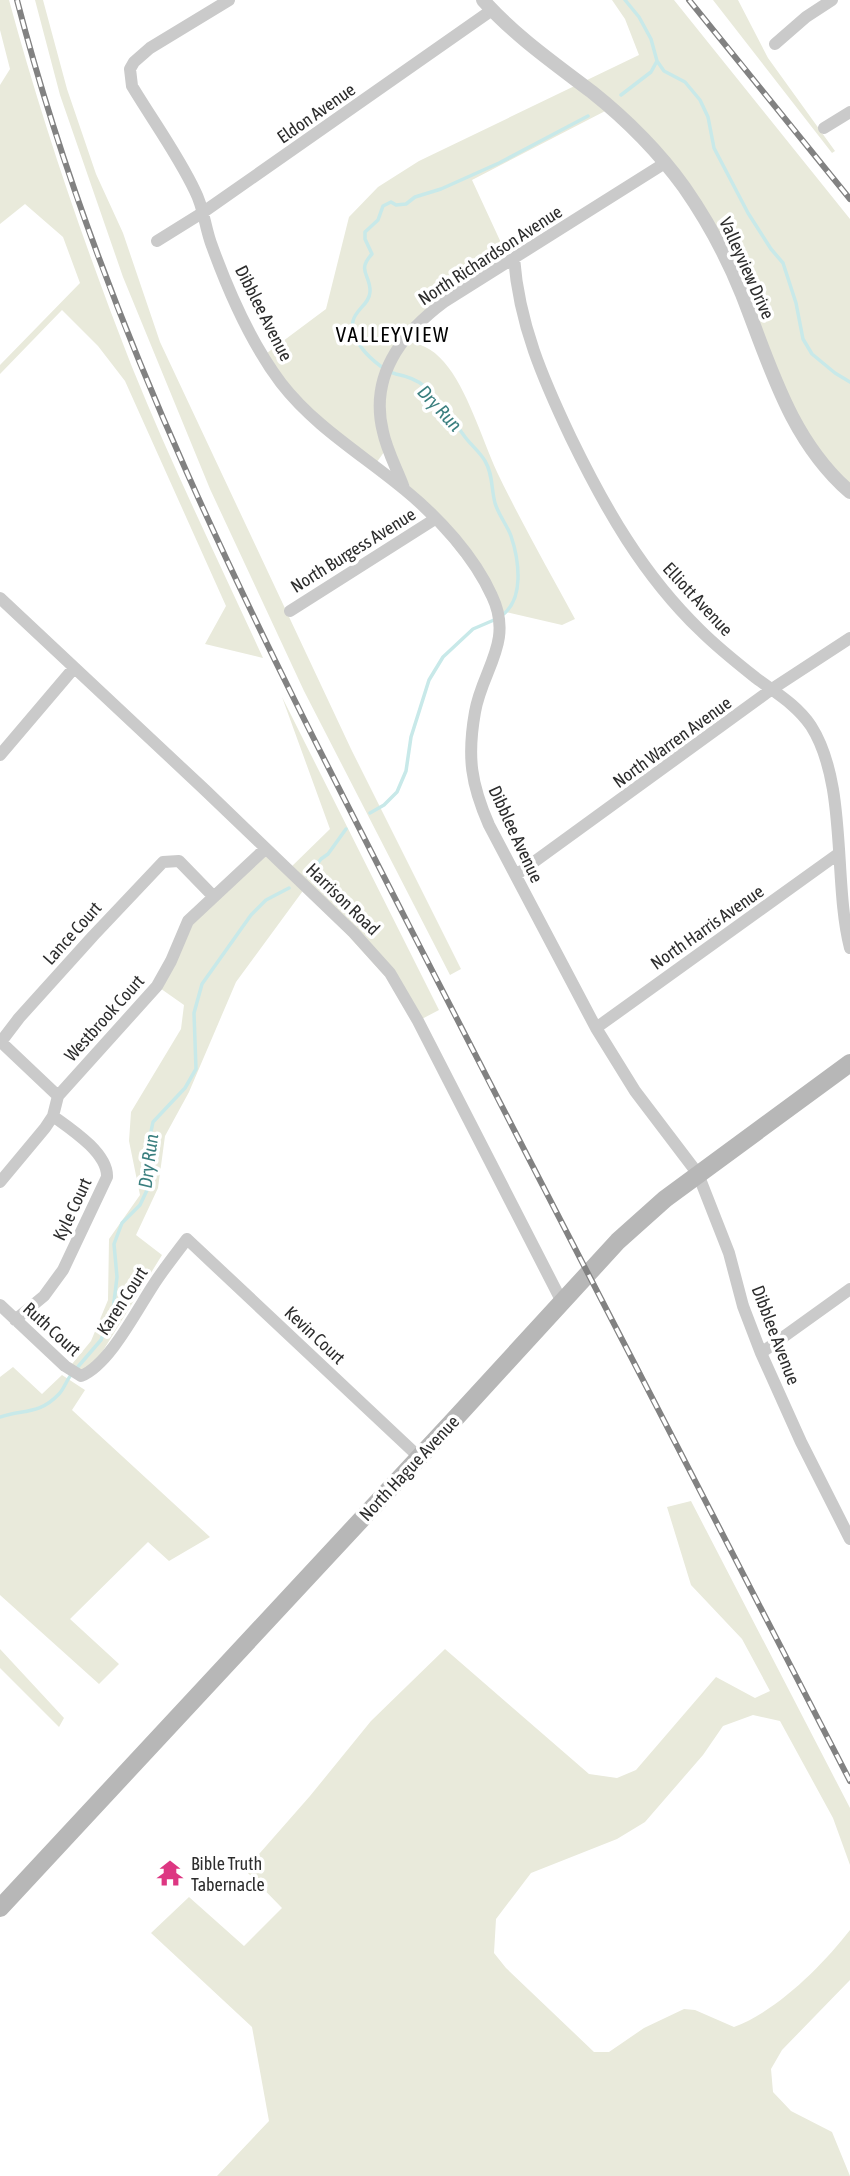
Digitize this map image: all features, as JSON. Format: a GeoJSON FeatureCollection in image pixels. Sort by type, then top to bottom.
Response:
{"type":"FeatureCollection","features":[{"type":"Feature","properties":{"kind":"main road","name":"North Hague Avenue"},"geometry":{"type":"LineString","coordinates":[[0,1908],[593,1266],[641,1219],[850,1063]]}},
{"type":"Feature","properties":{"kind":"street","name":"Dibblee Avenue"},"geometry":{"type":"LineString","coordinates":[[229,0],[150,48],[134,62],[130,69],[132,86],[195,190],[220,268],[263,356],[282,384],[323,428],[405,491],[435,519],[476,568],[497,610],[500,627],[498,648],[475,710],[470,765],[476,797],[596,1028],[635,1091],[698,1174],[729,1253],[743,1306],[761,1353],[801,1442],[850,1539]]}},
{"type":"Feature","properties":{"kind":"street"},"geometry":{"type":"LineString","coordinates":[[775,44],[800,22],[832,0]]}},
{"type":"Feature","properties":{"kind":"street","name":"Valleyview Drive"},"geometry":{"type":"LineString","coordinates":[[487,5],[534,49],[611,108],[642,136],[665,163],[701,213],[723,253],[773,379],[792,418],[812,451],[850,492]]}},
{"type":"Feature","properties":{"kind":"street","name":"Eldon Avenue"},"geometry":{"type":"LineString","coordinates":[[157,241],[202,213],[487,5]]}},
{"type":"Feature","properties":{"kind":"street"},"geometry":{"type":"LineString","coordinates":[[824,128],[850,112]]}},
{"type":"Feature","properties":{"kind":"street","name":"North Richardson Avenue"},"geometry":{"type":"LineString","coordinates":[[405,491],[387,447],[379,413],[379,396],[386,371],[401,341],[429,313],[665,163]]}},
{"type":"Feature","properties":{"kind":"street","name":"Elliott Avenue"},"geometry":{"type":"LineString","coordinates":[[514,258],[519,302],[538,365],[585,466],[613,518],[639,559],[685,616],[716,645],[799,709],[811,727],[828,762],[850,948]]}},
{"type":"Feature","properties":{"kind":"street","name":"North Burgess Avenue"},"geometry":{"type":"LineString","coordinates":[[290,611],[435,519]]}},
{"type":"Feature","properties":{"kind":"street","name":"Harrison Road"},"geometry":{"type":"LineString","coordinates":[[0,598],[354,933],[390,973],[424,1033],[562,1302]]}},
{"type":"Feature","properties":{"kind":"street","name":"North Warren Avenue"},"geometry":{"type":"LineString","coordinates":[[516,875],[772,689],[850,638]]}},
{"type":"Feature","properties":{"kind":"street"},"geometry":{"type":"LineString","coordinates":[[0,755],[74,668]]}},
{"type":"Feature","properties":{"kind":"street","name":"Westbrook Court"},"geometry":{"type":"LineString","coordinates":[[58,1096],[157,986],[171,961],[187,921],[265,849]]}},
{"type":"Feature","properties":{"kind":"street","name":"North Harris Avenue"},"geometry":{"type":"LineString","coordinates":[[596,1028],[838,854]]}},
{"type":"Feature","properties":{"kind":"street","name":"Lance Court"},"geometry":{"type":"LineString","coordinates":[[0,1042],[163,862],[179,861],[214,897]]}},
{"type":"Feature","properties":{"kind":"street"},"geometry":{"type":"LineString","coordinates":[[0,1042],[58,1096],[54,1116],[0,1182]]}},
{"type":"Feature","properties":{"kind":"street","name":"Kyle Court"},"geometry":{"type":"LineString","coordinates":[[15,1320],[44,1296],[63,1270],[107,1177],[102,1158],[78,1134],[54,1116]]}},
{"type":"Feature","properties":{"kind":"street","name":"Karen Court"},"geometry":{"type":"LineString","coordinates":[[82,1376],[93,1372],[107,1356],[159,1276],[187,1239]]}},
{"type":"Feature","properties":{"kind":"street","name":"Kevin Court"},"geometry":{"type":"LineString","coordinates":[[187,1239],[419,1457]]}},
{"type":"Feature","properties":{"kind":"street"},"geometry":{"type":"LineString","coordinates":[[761,1353],[850,1289]]}},
{"type":"Feature","properties":{"kind":"street","name":"Ruth Court"},"geometry":{"type":"LineString","coordinates":[[0,1305],[65,1366],[82,1376]]}},
{"type":"Feature","properties":{"kind":"shaded area"},"geometry":{"type":"Polygon","coordinates":[[[0,0],[9,0],[66,185],[132,367],[179,477],[263,658],[205,644],[226,606],[125,381],[98,346],[62,310],[0,374],[0,365],[80,283],[63,237],[25,204],[0,224],[0,85],[10,69],[0,30],[0,0]]]}},
{"type":"Feature","properties":{"kind":"shaded area"},"geometry":{"type":"Polygon","coordinates":[[[35,0],[43,0],[67,89],[96,174],[123,233],[160,342],[351,749],[461,969],[450,975],[304,691],[210,489],[123,277],[60,95],[35,0]]]}},
{"type":"Feature","properties":{"kind":"shaded area"},"geometry":{"type":"Polygon","coordinates":[[[612,0],[674,0],[850,219],[850,484],[812,451],[701,213],[611,108],[472,180],[509,260],[444,302],[402,341],[420,345],[435,353],[460,386],[506,491],[575,619],[562,625],[497,610],[492,596],[421,505],[387,448],[374,466],[323,428],[263,356],[326,309],[349,217],[378,187],[419,161],[639,55],[625,19],[612,0]]]}},
{"type":"Feature","properties":{"kind":"shaded area"},"geometry":{"type":"Polygon","coordinates":[[[713,0],[738,0],[768,58],[835,151],[832,153],[713,0]]]}},
{"type":"Feature","properties":{"kind":"shaded area"},"geometry":{"type":"Polygon","coordinates":[[[282,697],[439,1010],[418,1021],[404,997],[305,888],[236,982],[189,1092],[165,1136],[158,1188],[136,1235],[162,1255],[101,1354],[83,1373],[72,1364],[91,1341],[108,1300],[109,1239],[140,1195],[129,1141],[131,1112],[181,1029],[184,1005],[157,986],[183,929],[265,849],[288,870],[330,829],[282,697]]]}},
{"type":"Feature","properties":{"kind":"shaded area"},"geometry":{"type":"Polygon","coordinates":[[[13,1367],[42,1394],[62,1375],[85,1390],[72,1410],[210,1537],[169,1561],[148,1542],[70,1619],[119,1664],[99,1684],[0,1595],[0,1377],[13,1367]]]}},
{"type":"Feature","properties":{"kind":"shaded area"},"geometry":{"type":"Polygon","coordinates":[[[691,1501],[850,1808],[850,1865],[833,1818],[780,1721],[753,1715],[723,1726],[703,1755],[645,1822],[617,1839],[531,1873],[496,1919],[494,1953],[506,1968],[594,2052],[609,2052],[644,2028],[684,2009],[695,2010],[734,2027],[750,2020],[798,1986],[850,1930],[850,1980],[782,2050],[771,2069],[773,2092],[791,2111],[832,2132],[850,2176],[217,2176],[269,2121],[252,2027],[151,1933],[189,1897],[244,1946],[282,1908],[245,1870],[371,1721],[445,1649],[589,1774],[617,1778],[636,1770],[716,1677],[755,1698],[770,1691],[742,1639],[691,1585],[667,1507],[691,1501]]]}},
{"type":"Feature","properties":{"kind":"shaded area"},"geometry":{"type":"Polygon","coordinates":[[[0,1649],[64,1718],[59,1727],[0,1668],[0,1649]]]}},
{"type":"Feature","properties":{"kind":"waterway"},"geometry":{"type":"LineString","coordinates":[[625,0],[639,17],[651,39],[657,61],[664,71],[685,82],[700,100],[708,117],[714,148],[748,213],[783,263],[796,303],[803,339],[812,354],[850,382]]}},
{"type":"Feature","properties":{"kind":"waterway","name":"Dry Run"},"geometry":{"type":"LineString","coordinates":[[621,95],[651,72],[657,61]]}},
{"type":"Feature","properties":{"kind":"waterway","name":"Dry Run"},"geometry":{"type":"LineString","coordinates":[[501,616],[514,600],[518,568],[511,536],[495,503],[488,466],[430,392],[414,380],[380,366],[362,348],[354,333],[354,318],[370,292],[365,265],[372,254],[365,239],[365,232],[378,220],[383,206],[391,202],[396,205],[406,204],[415,197],[441,189],[499,163],[588,116]]}},
{"type":"Feature","properties":{"kind":"waterway","name":"Dry Run"},"geometry":{"type":"LineString","coordinates":[[370,813],[384,805],[397,792],[406,771],[411,737],[429,680],[443,657],[473,629],[494,620]]}},
{"type":"Feature","properties":{"kind":"waterway","name":"Dry Run"},"geometry":{"type":"LineString","coordinates":[[308,876],[346,829]]}},
{"type":"Feature","properties":{"kind":"waterway","name":"Dry Run"},"geometry":{"type":"LineString","coordinates":[[76,1369],[101,1340],[113,1310],[117,1277],[114,1244],[122,1223],[140,1205],[148,1188],[145,1160],[153,1122],[185,1088],[196,1069],[194,1013],[202,984],[251,915],[266,900],[289,888]]}},
{"type":"Feature","properties":{"kind":"waterway","name":"Dry Run"},"geometry":{"type":"LineString","coordinates":[[0,1417],[31,1410],[52,1401],[71,1375]]}},
{"type":"Feature","properties":{"kind":"railway"},"geometry":{"type":"LineString","coordinates":[[17,0],[53,124],[94,245],[141,365],[246,600],[360,831],[850,1781]]}},
{"type":"Feature","properties":{"kind":"railway"},"geometry":{"type":"LineString","coordinates":[[689,0],[850,199]]}},
{"type":"Feature","properties":{"kind":"place","name":"Bible Truth Tabernacle"},"geometry":{"type":"Point","coordinates":[170,1873]}},
{"type":"Feature","properties":{"kind":"district","name":"VALLEYVIEW"},"geometry":{"type":"Point","coordinates":[393,334]}}]}
